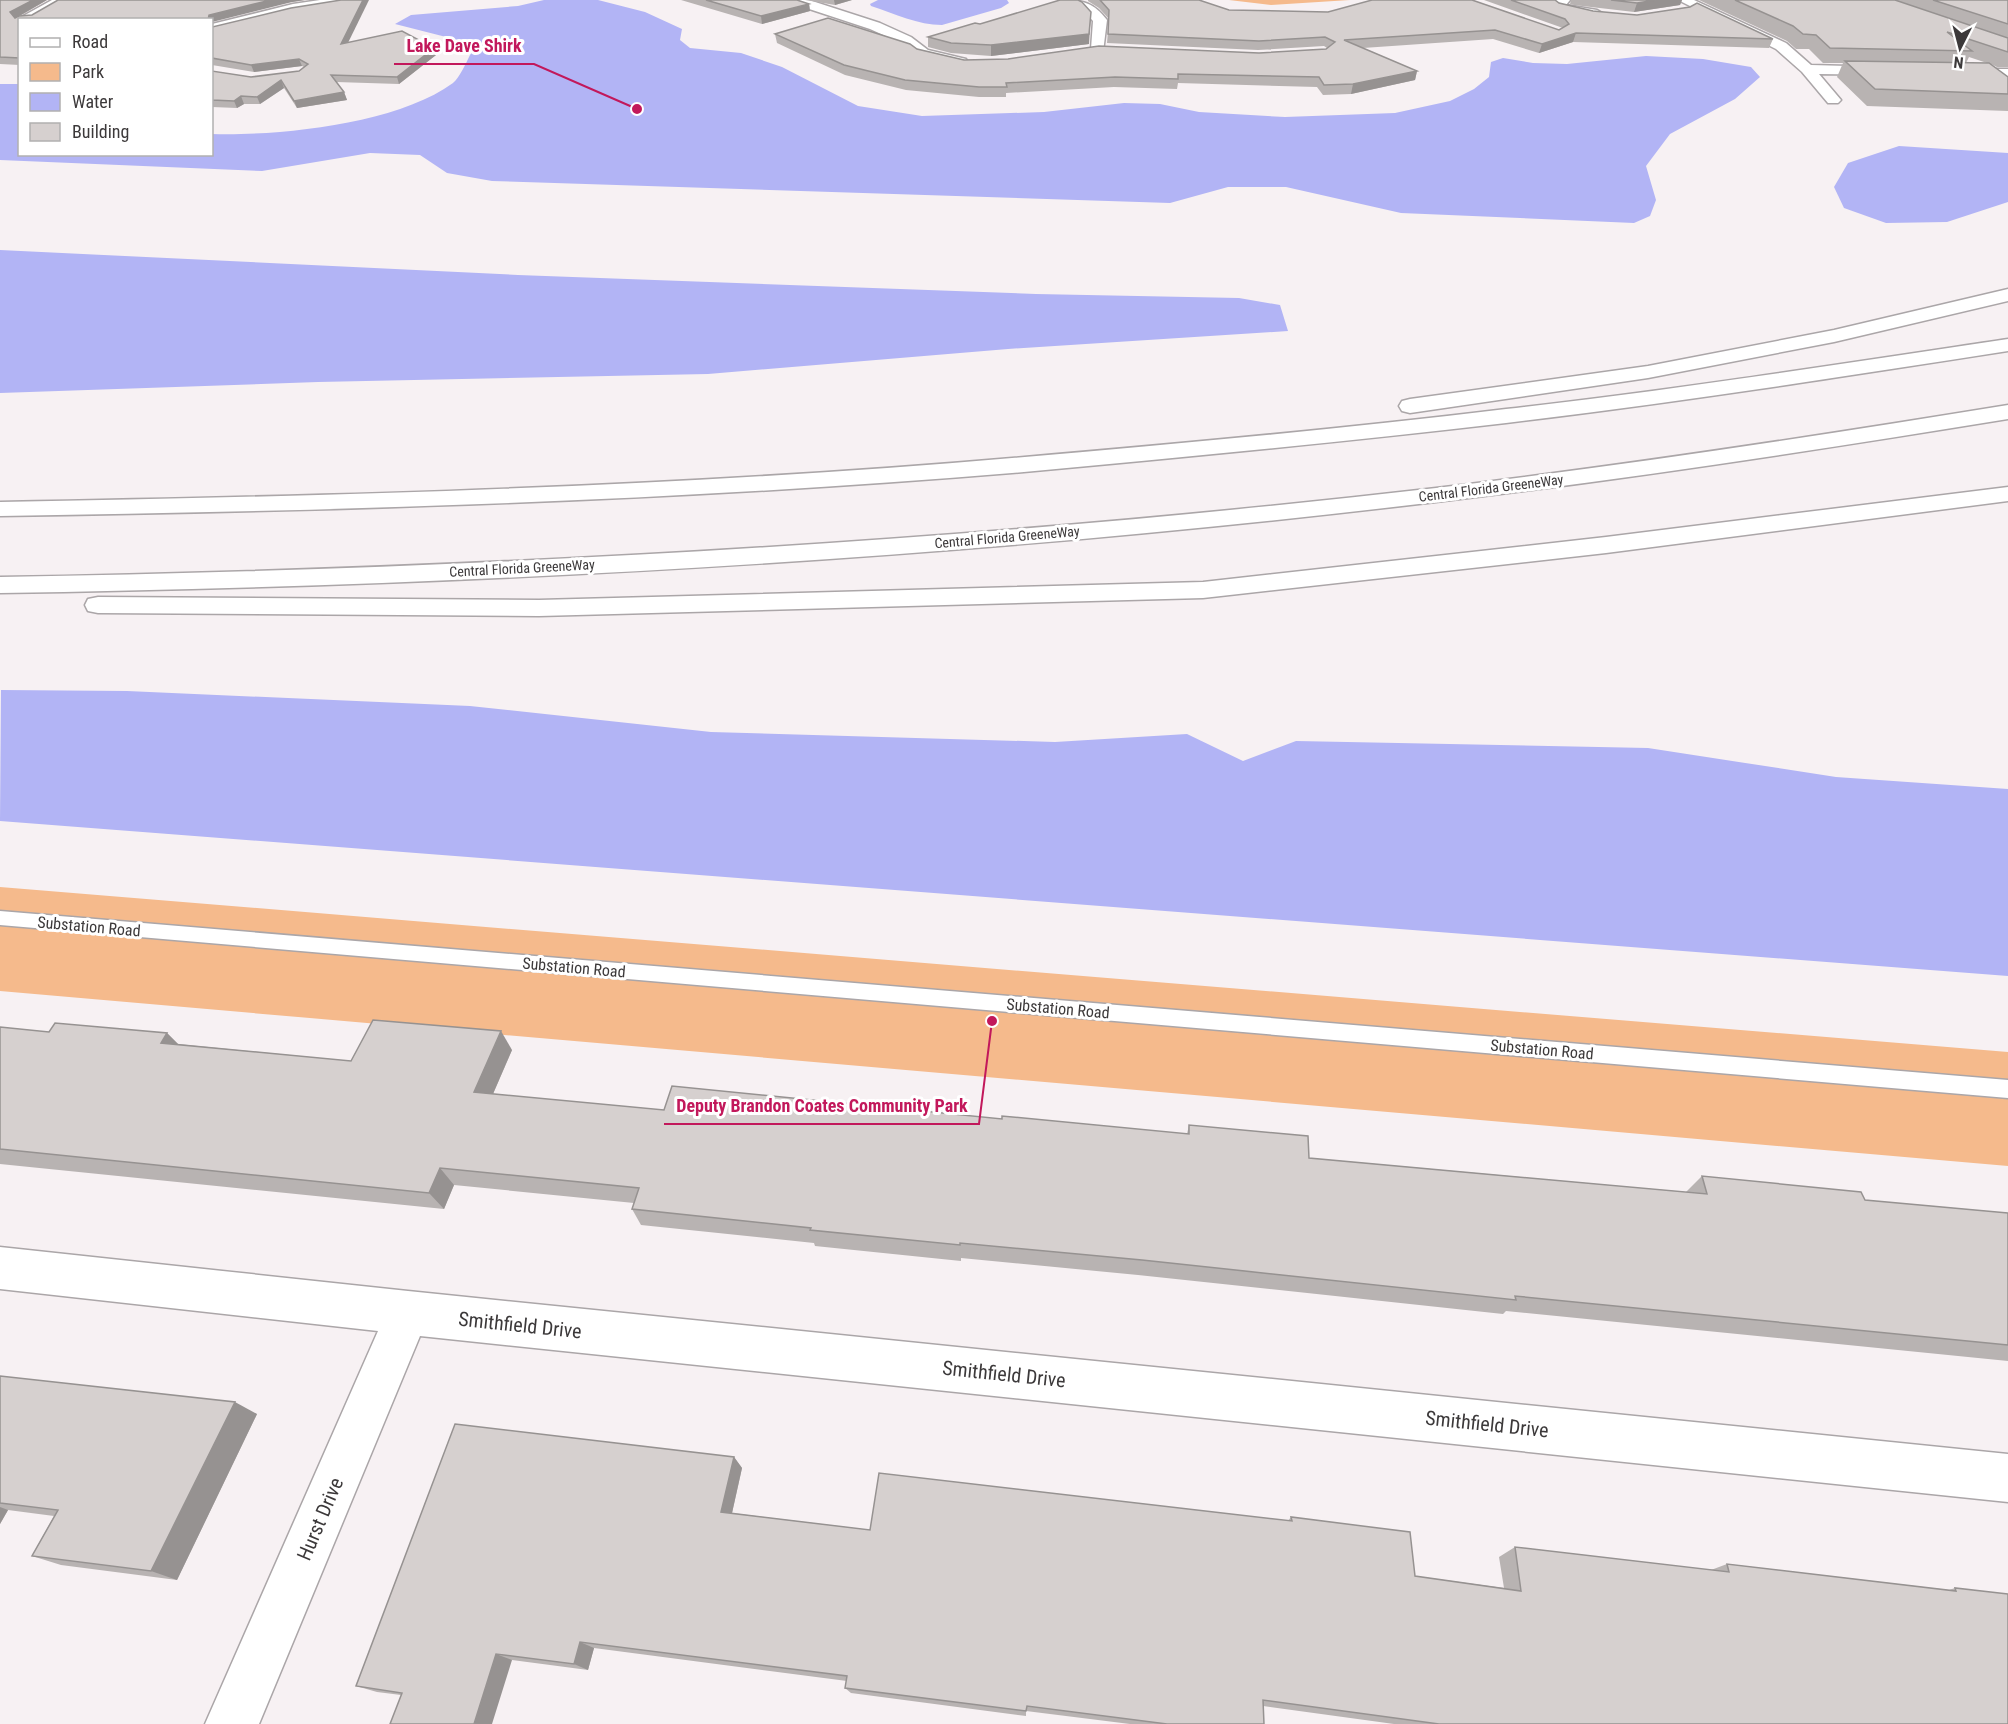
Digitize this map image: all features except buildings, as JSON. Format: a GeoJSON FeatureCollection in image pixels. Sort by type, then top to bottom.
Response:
{"type":"FeatureCollection","features":[{"type":"Feature","properties":{"kind":"main road"},"geometry":{"type":"LineString","coordinates":[[25,18],[62,0]]}},
{"type":"Feature","properties":{"kind":"main road"},"geometry":{"type":"LineString","coordinates":[[213,28],[293,8],[345,0]]}},
{"type":"Feature","properties":{"kind":"main road"},"geometry":{"type":"LineString","coordinates":[[796,0],[875,26],[906,40],[923,53],[964,63],[975,62]]}},
{"type":"Feature","properties":{"kind":"main road"},"geometry":{"type":"LineString","coordinates":[[1069,0],[1088,7],[1100,20],[1098,50]]}},
{"type":"Feature","properties":{"kind":"main road"},"geometry":{"type":"LineString","coordinates":[[1681,4],[1722,1]]}},
{"type":"Feature","properties":{"kind":"main road"},"geometry":{"type":"LineString","coordinates":[[1556,4],[1572,11],[1613,16]]}},
{"type":"Feature","properties":{"kind":"main road"},"geometry":{"type":"LineString","coordinates":[[1681,4],[1781,46],[1807,69],[1833,100]]}},
{"type":"Feature","properties":{"kind":"main road"},"geometry":{"type":"LineString","coordinates":[[1807,69],[1898,71]]}},
{"type":"Feature","properties":{"kind":"main road"},"geometry":{"type":"LineString","coordinates":[[1944,73],[2006,76]]}},
{"type":"Feature","properties":{"kind":"main road"},"geometry":{"type":"LineString","coordinates":[[591,492],[961,460],[1218,433],[1436,403],[1648,372],[1834,336],[2008,295]]}},
{"type":"Feature","properties":{"kind":"main road"},"geometry":{"type":"LineString","coordinates":[[0,509],[264,505],[591,492],[914,473],[1371,433],[1648,399],[2008,345]]}},
{"type":"Feature","properties":{"kind":"main road","name":"Central Florida GreeneWay"},"geometry":{"type":"LineString","coordinates":[[0,585],[217,581],[573,566],[762,555],[1072,531],[1282,511],[1570,479],[1829,442],[2008,412]]}},
{"type":"Feature","properties":{"kind":"main road"},"geometry":{"type":"LineString","coordinates":[[0,603],[539,609],[1203,590],[1617,543],[2008,492]]}},
{"type":"Feature","properties":{"kind":"main road","name":"Smithfield Drive"},"geometry":{"type":"LineString","coordinates":[[0,1268],[408,1313],[2008,1478]]}},
{"type":"Feature","properties":{"kind":"main road","name":"Hurst Drive"},"geometry":{"type":"LineString","coordinates":[[232,1724],[408,1313]]}},
{"type":"Feature","properties":{"kind":"lane","name":"Substation Road"},"geometry":{"type":"LineString","coordinates":[[0,918],[2008,1089]]}},
{"type":"Feature","properties":{"kind":"green space"},"geometry":{"type":"Polygon","coordinates":[[[1229,0],[1350,0],[1271,5],[1229,0]]]}},
{"type":"Feature","properties":{"kind":"green space"},"geometry":{"type":"Polygon","coordinates":[[[0,887],[2008,1052],[2008,1166],[0,991],[0,887]]]}},
{"type":"Feature","properties":{"kind":"water"},"geometry":{"type":"Polygon","coordinates":[[[544,0],[598,0],[645,12],[682,29],[680,40],[690,48],[741,53],[782,67],[858,106],[922,116],[1044,112],[1124,103],[1160,104],[1199,112],[1285,117],[1395,113],[1450,101],[1474,89],[1489,77],[1491,62],[1503,58],[1533,63],[1567,64],[1646,56],[1703,59],[1751,67],[1760,77],[1735,99],[1670,134],[1646,166],[1656,200],[1650,216],[1634,223],[1401,213],[1286,187],[1228,187],[1170,203],[492,181],[447,173],[420,155],[370,153],[262,171],[0,160],[0,84],[18,84],[18,156],[213,156],[213,134],[270,133],[337,125],[401,109],[429,97],[453,83],[470,55],[454,39],[395,24],[411,15],[518,6],[544,0]]]}},
{"type":"Feature","properties":{"kind":"water"},"geometry":{"type":"Polygon","coordinates":[[[878,0],[1007,0],[1009,3],[1001,8],[942,25],[933,25],[871,6],[870,4],[878,0]]]}},
{"type":"Feature","properties":{"kind":"water"},"geometry":{"type":"Polygon","coordinates":[[[1899,146],[2008,153],[2008,202],[1947,222],[1886,223],[1844,208],[1834,187],[1848,163],[1899,146]]]}},
{"type":"Feature","properties":{"kind":"water"},"geometry":{"type":"Polygon","coordinates":[[[0,250],[518,275],[1036,294],[1239,298],[1280,305],[1288,331],[1008,349],[708,374],[318,382],[0,393],[0,250]]]}},
{"type":"Feature","properties":{"kind":"water"},"geometry":{"type":"Polygon","coordinates":[[[1,690],[127,691],[470,706],[711,732],[1055,742],[1187,734],[1243,761],[1296,741],[1648,748],[1836,777],[2008,789],[2008,976],[0,821],[1,690]]]}},
{"type":"Feature","properties":{"kind":"place","name":"Lake Dave Shirk"},"geometry":{"type":"Point","coordinates":[637,109]}},
{"type":"Feature","properties":{"kind":"place","name":"Deputy Brandon Coates Community Park"},"geometry":{"type":"Point","coordinates":[992,1021]}}]}
